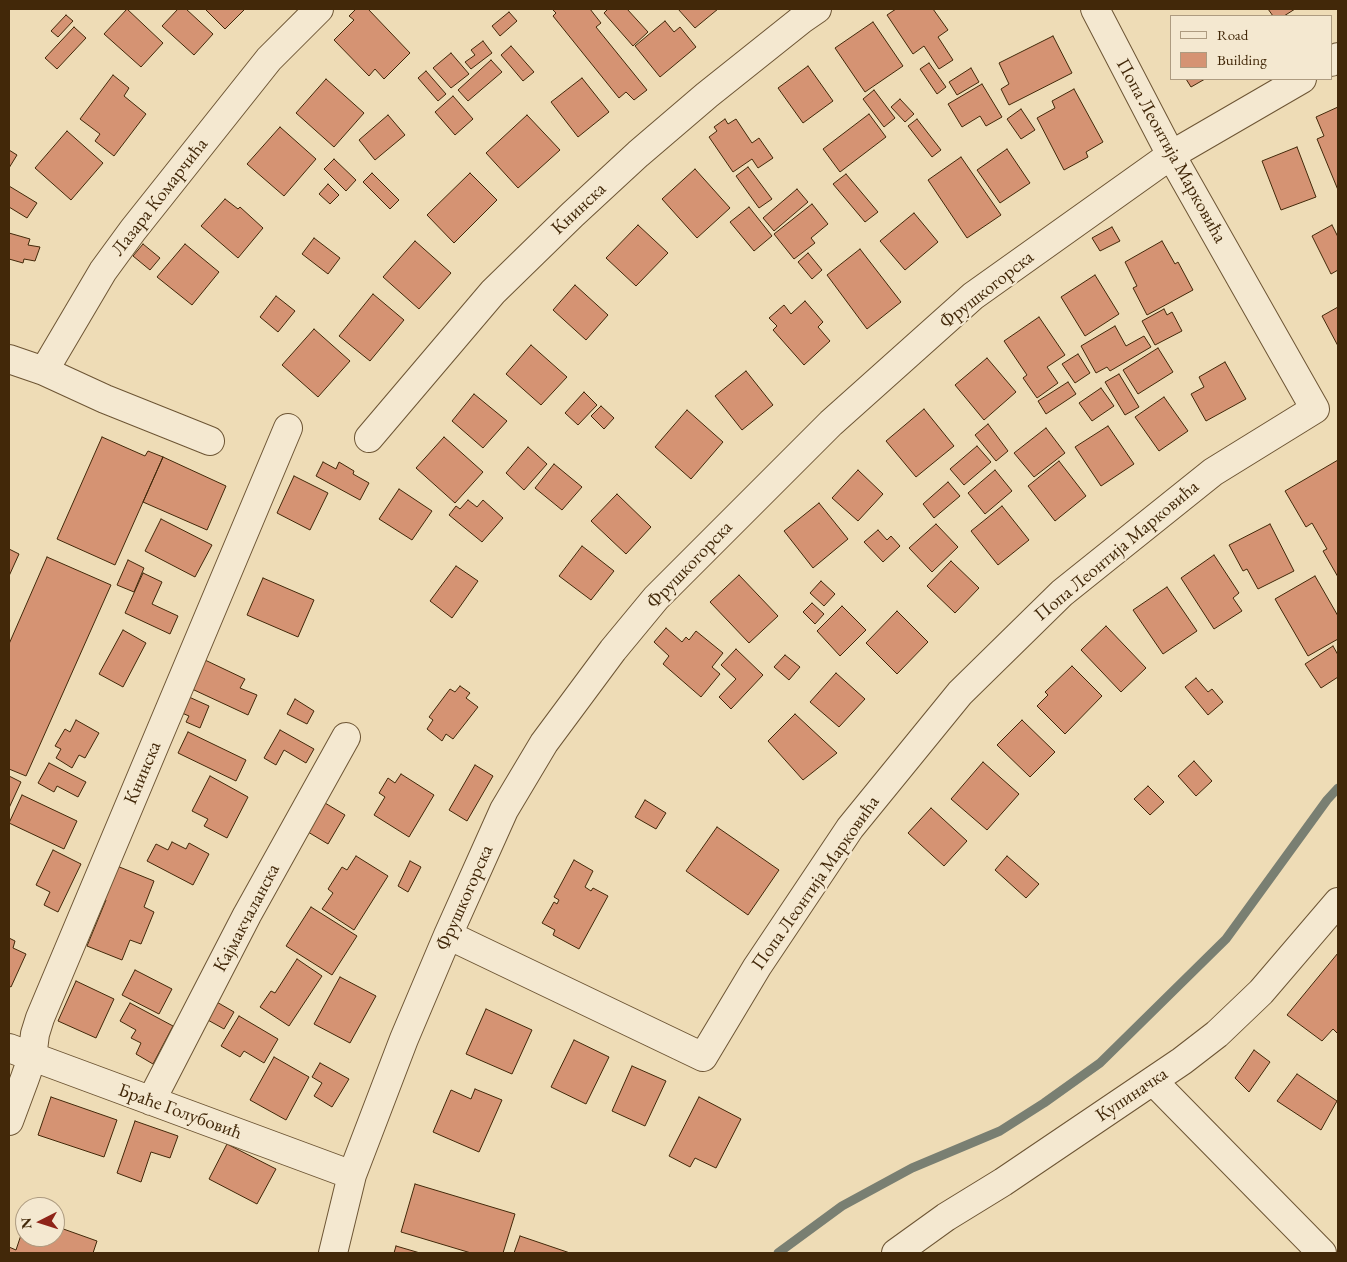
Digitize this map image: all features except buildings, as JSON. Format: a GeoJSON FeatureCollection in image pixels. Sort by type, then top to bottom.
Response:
{"type":"FeatureCollection","features":[{"type":"Feature","properties":{"kind":"street","name":"Лазара Комарчића"},"geometry":{"type":"LineString","coordinates":[[44,371],[103,271],[133,230],[269,59],[319,9]]}},
{"type":"Feature","properties":{"kind":"street","name":"Книнска"},"geometry":{"type":"LineString","coordinates":[[369,438],[493,292],[572,215],[638,154],[707,95],[817,9]]}},
{"type":"Feature","properties":{"kind":"street","name":"Попа Леонтија Марковића"},"geometry":{"type":"LineString","coordinates":[[448,935],[703,1057],[757,967],[850,828],[960,693],[1062,593],[1213,472],[1315,409],[1171,155],[1094,9]]}},
{"type":"Feature","properties":{"kind":"street","name":"Фрушкогорска"},"geometry":{"type":"LineString","coordinates":[[333,1253],[352,1175],[404,1039],[504,810],[544,743],[656,598],[831,423],[973,296],[1171,155],[1300,80]]}},
{"type":"Feature","properties":{"kind":"street"},"geometry":{"type":"LineString","coordinates":[[9,359],[44,371],[210,441]]}},
{"type":"Feature","properties":{"kind":"street","name":"Книнска"},"geometry":{"type":"LineString","coordinates":[[9,1121],[26,1078],[20,1053],[35,1034],[40,1018],[288,428]]}},
{"type":"Feature","properties":{"kind":"street","name":"Кајмакчаланска"},"geometry":{"type":"LineString","coordinates":[[150,1101],[247,916],[346,737]]}},
{"type":"Feature","properties":{"kind":"street","name":"Купиначка"},"geometry":{"type":"LineString","coordinates":[[896,1253],[1153,1081],[1217,1034],[1260,992],[1338,902]]}},
{"type":"Feature","properties":{"kind":"street","name":"Браће Голубовић"},"geometry":{"type":"LineString","coordinates":[[20,1053],[352,1175]]}},
{"type":"Feature","properties":{"kind":"street"},"geometry":{"type":"LineString","coordinates":[[1153,1081],[1322,1253]]}},
{"type":"Feature","properties":{"kind":"waterway"},"geometry":{"type":"LineString","coordinates":[[778,1253],[842,1206],[912,1168],[1000,1131],[1044,1103],[1100,1063],[1226,939],[1327,800],[1338,788]]}}]}
